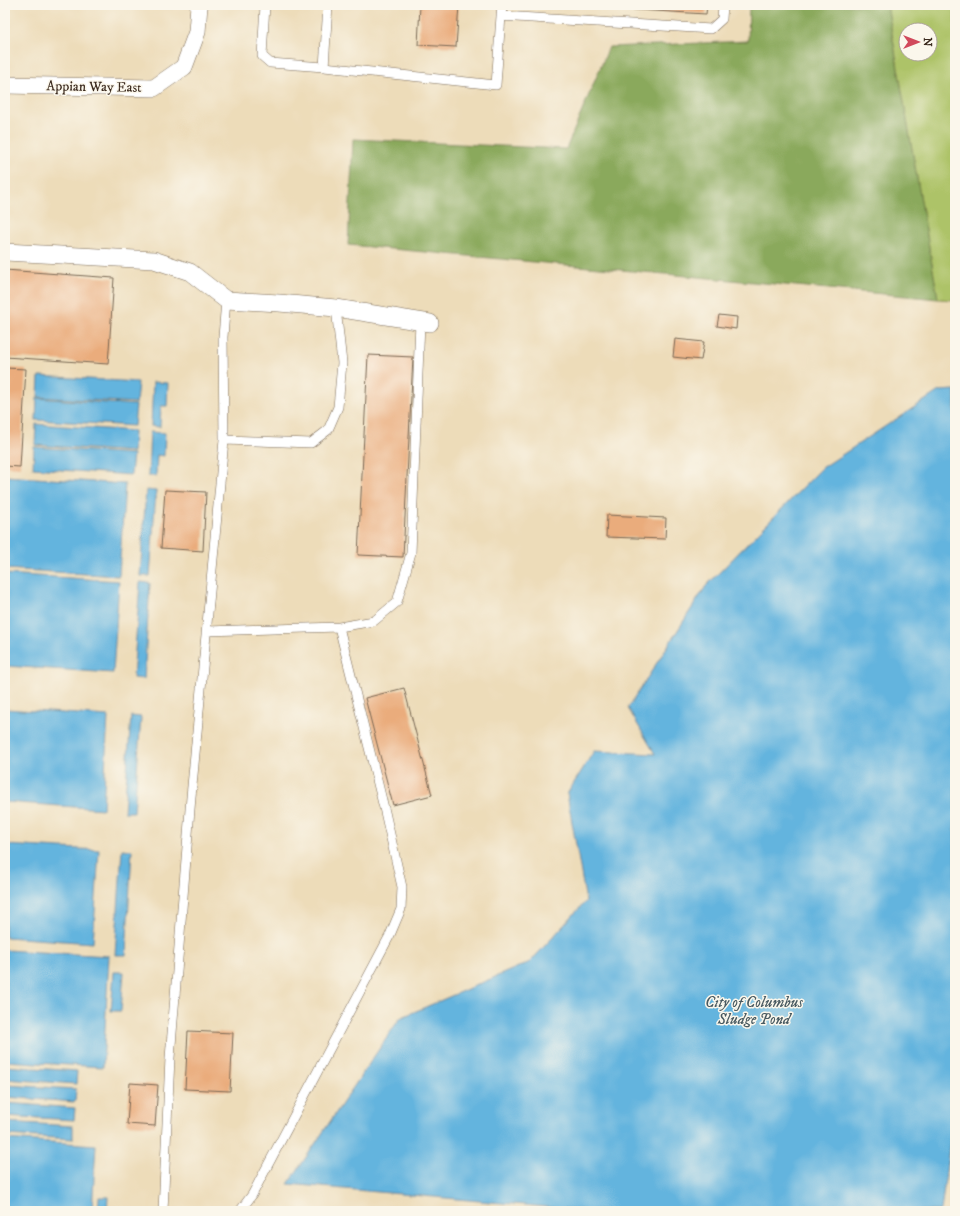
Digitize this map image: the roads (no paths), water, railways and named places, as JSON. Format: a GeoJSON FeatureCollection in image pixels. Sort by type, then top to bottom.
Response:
{"type":"FeatureCollection","features":[{"type":"Feature","properties":{"kind":"street","name":"Appian Way East"},"geometry":{"type":"LineString","coordinates":[[5,85],[154,88],[184,66],[197,32],[199,5]]}},
{"type":"Feature","properties":{"kind":"street"},"geometry":{"type":"LineString","coordinates":[[5,252],[154,260],[190,272],[226,300],[336,308],[425,322]]}},
{"type":"Feature","properties":{"kind":"lane"},"geometry":{"type":"LineString","coordinates":[[265,5],[262,56],[270,63],[324,67],[496,85],[502,5]]}},
{"type":"Feature","properties":{"kind":"lane"},"geometry":{"type":"LineString","coordinates":[[324,67],[328,5]]}},
{"type":"Feature","properties":{"kind":"lane"},"geometry":{"type":"LineString","coordinates":[[501,16],[711,29],[722,19],[723,5]]}},
{"type":"Feature","properties":{"kind":"lane"},"geometry":{"type":"LineString","coordinates":[[164,1211],[170,1058],[191,797],[224,440],[223,337],[226,300]]}},
{"type":"Feature","properties":{"kind":"lane"},"geometry":{"type":"LineString","coordinates":[[224,440],[311,443],[328,430],[338,407],[342,364],[336,308]]}},
{"type":"Feature","properties":{"kind":"lane"},"geometry":{"type":"LineString","coordinates":[[207,631],[339,627],[374,621],[397,602],[411,553],[425,322]]}},
{"type":"Feature","properties":{"kind":"lane"},"geometry":{"type":"LineString","coordinates":[[240,1211],[252,1195],[390,935],[401,909],[402,887],[339,627]]}},
{"type":"Feature","properties":{"kind":"water"},"geometry":{"type":"Polygon","coordinates":[[[39,376],[138,382],[136,403],[38,397],[39,376]]]}},
{"type":"Feature","properties":{"kind":"water"},"geometry":{"type":"Polygon","coordinates":[[[153,382],[168,383],[167,406],[161,406],[160,427],[151,426],[153,382]]]}},
{"type":"Feature","properties":{"kind":"water","name":"City of Columbus Sludge Pond"},"geometry":{"type":"Polygon","coordinates":[[[955,390],[955,1101],[941,1211],[592,1211],[288,1184],[400,1018],[530,962],[586,901],[567,794],[594,751],[655,754],[628,708],[706,586],[822,468],[939,391],[955,390]]]}},
{"type":"Feature","properties":{"kind":"water"},"geometry":{"type":"Polygon","coordinates":[[[37,398],[136,405],[134,426],[36,420],[37,398]]]}},
{"type":"Feature","properties":{"kind":"water"},"geometry":{"type":"Polygon","coordinates":[[[36,424],[134,431],[133,452],[35,445],[36,424]]]}},
{"type":"Feature","properties":{"kind":"water"},"geometry":{"type":"Polygon","coordinates":[[[150,432],[165,433],[164,456],[157,455],[156,476],[148,476],[150,432]]]}},
{"type":"Feature","properties":{"kind":"water"},"geometry":{"type":"Polygon","coordinates":[[[34,447],[133,454],[131,475],[33,468],[34,447]]]}},
{"type":"Feature","properties":{"kind":"water"},"geometry":{"type":"Polygon","coordinates":[[[5,476],[125,484],[119,576],[5,569],[5,476]]]}},
{"type":"Feature","properties":{"kind":"water"},"geometry":{"type":"Polygon","coordinates":[[[146,490],[156,491],[150,576],[140,576],[146,490]]]}},
{"type":"Feature","properties":{"kind":"water"},"geometry":{"type":"Polygon","coordinates":[[[5,574],[119,581],[113,673],[5,666],[5,574]]]}},
{"type":"Feature","properties":{"kind":"water"},"geometry":{"type":"Polygon","coordinates":[[[140,582],[150,583],[144,679],[133,678],[140,582]]]}},
{"type":"Feature","properties":{"kind":"water"},"geometry":{"type":"Polygon","coordinates":[[[5,709],[108,716],[103,809],[5,802],[5,709]]]}},
{"type":"Feature","properties":{"kind":"water"},"geometry":{"type":"Polygon","coordinates":[[[131,716],[141,717],[134,812],[124,812],[131,716]]]}},
{"type":"Feature","properties":{"kind":"water"},"geometry":{"type":"Polygon","coordinates":[[[5,845],[99,850],[93,943],[5,937],[5,845]]]}},
{"type":"Feature","properties":{"kind":"water"},"geometry":{"type":"Polygon","coordinates":[[[122,849],[132,850],[126,955],[115,955],[122,849]]]}},
{"type":"Feature","properties":{"kind":"water"},"geometry":{"type":"Polygon","coordinates":[[[5,950],[109,956],[103,1067],[5,1061],[5,950]]]}},
{"type":"Feature","properties":{"kind":"water"},"geometry":{"type":"Polygon","coordinates":[[[114,972],[124,972],[121,1011],[111,1011],[114,972]]]}},
{"type":"Feature","properties":{"kind":"water"},"geometry":{"type":"Polygon","coordinates":[[[5,1066],[77,1071],[76,1084],[5,1079],[5,1066]]]}},
{"type":"Feature","properties":{"kind":"water"},"geometry":{"type":"Polygon","coordinates":[[[5,1085],[76,1089],[75,1102],[5,1097],[5,1085]]]}},
{"type":"Feature","properties":{"kind":"water"},"geometry":{"type":"Polygon","coordinates":[[[5,1103],[75,1108],[74,1120],[5,1116],[5,1103]]]}},
{"type":"Feature","properties":{"kind":"water"},"geometry":{"type":"Polygon","coordinates":[[[5,1122],[73,1126],[73,1139],[5,1135],[5,1122]]]}},
{"type":"Feature","properties":{"kind":"water"},"geometry":{"type":"Polygon","coordinates":[[[5,1139],[96,1145],[92,1211],[5,1211],[5,1139]]]}},
{"type":"Feature","properties":{"kind":"water"},"geometry":{"type":"Polygon","coordinates":[[[99,1197],[108,1197],[107,1211],[98,1211],[99,1197]]]}}]}
